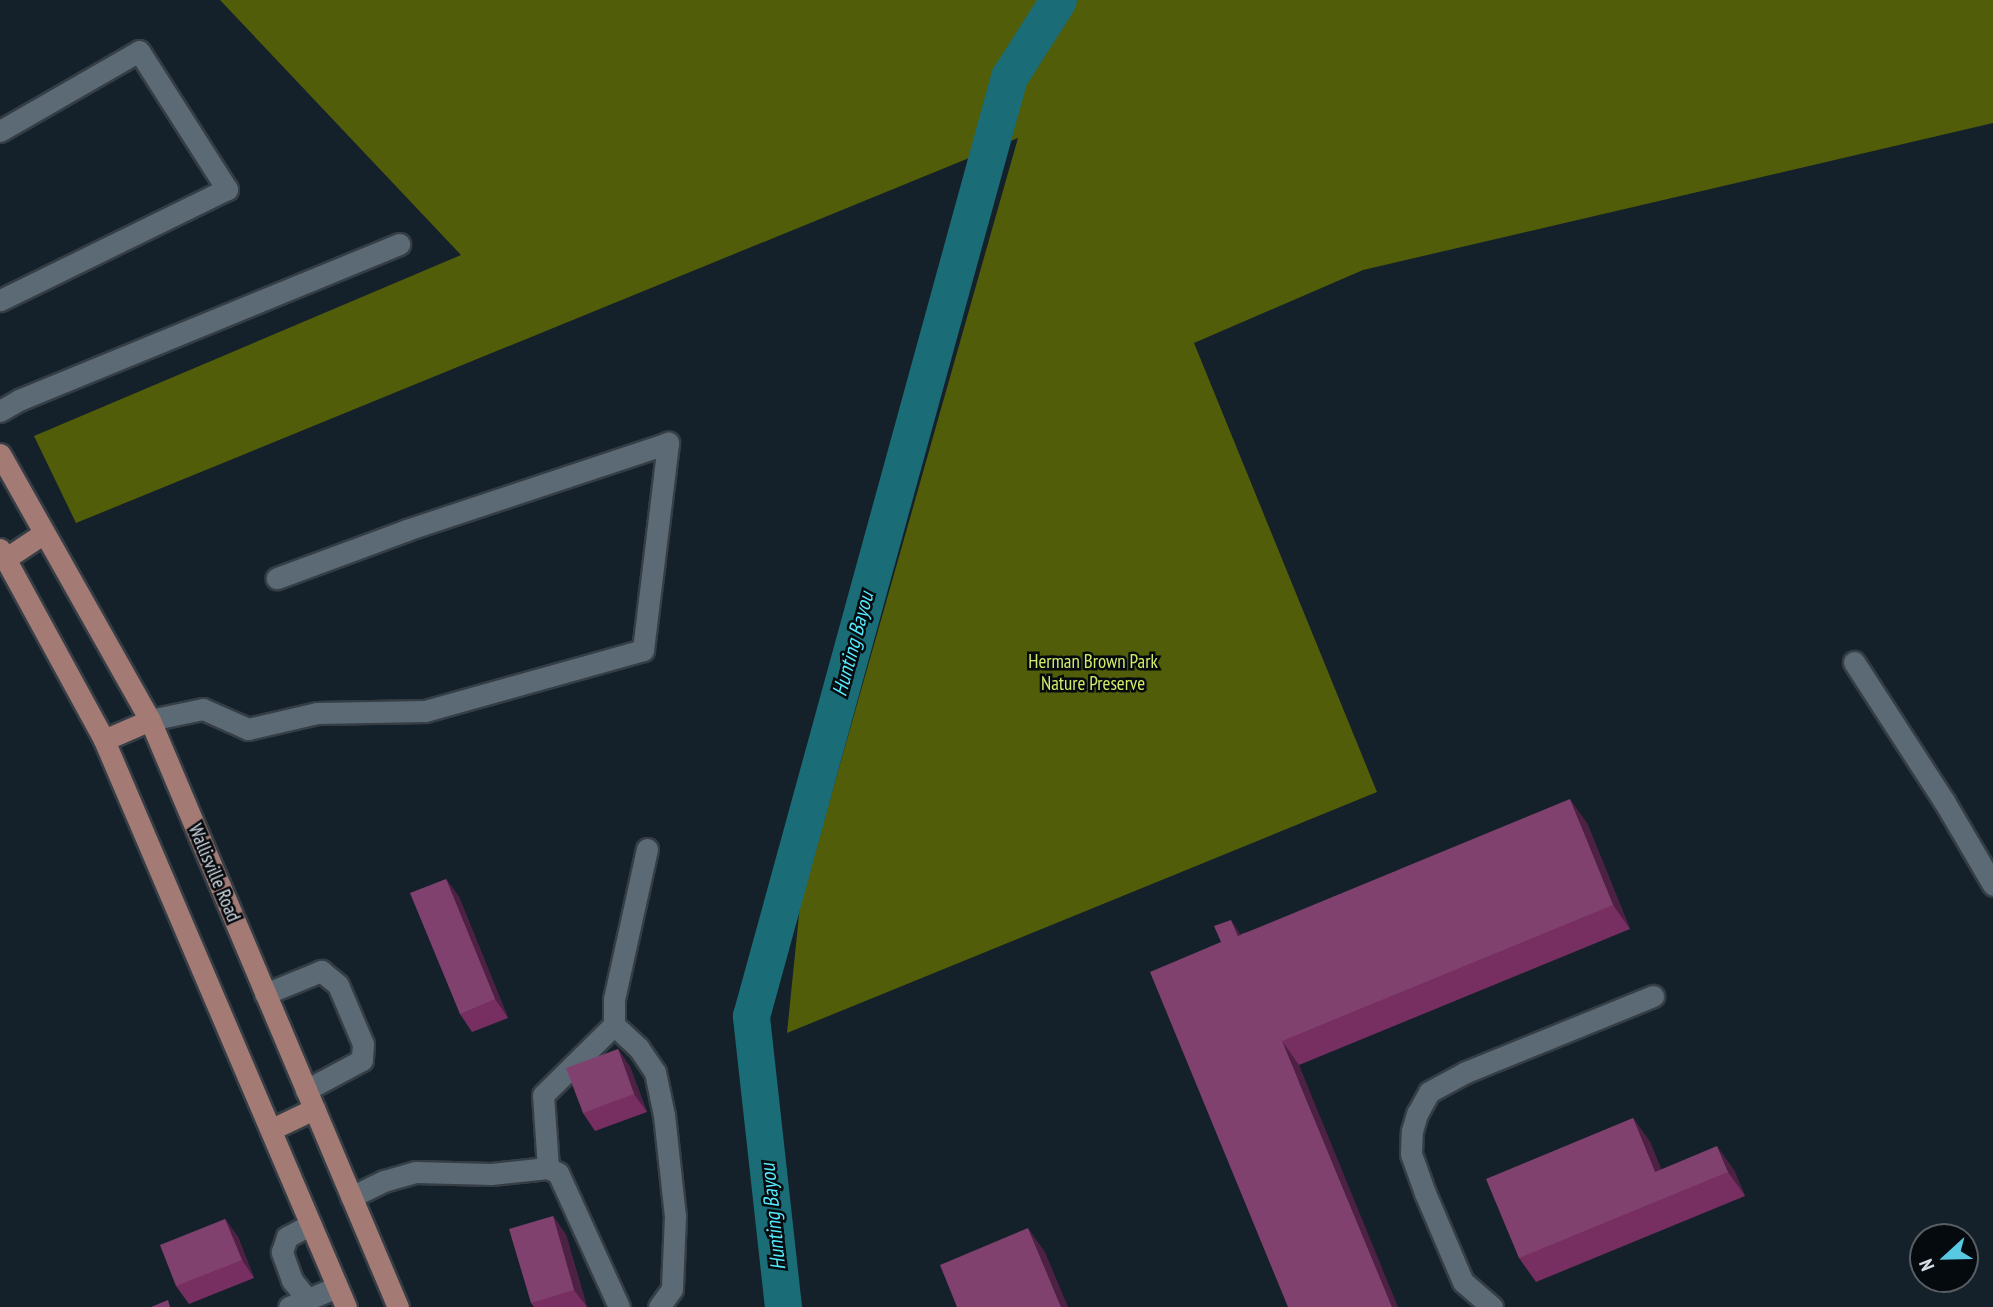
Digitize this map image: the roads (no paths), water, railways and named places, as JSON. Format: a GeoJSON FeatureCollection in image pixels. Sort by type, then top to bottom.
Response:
{"type":"FeatureCollection","features":[{"type":"Feature","properties":{"kind":"main road","name":"Wallisville Road"},"geometry":{"type":"LineString","coordinates":[[0,454],[150,720],[398,1307]]}},
{"type":"Feature","properties":{"kind":"main road"},"geometry":{"type":"LineString","coordinates":[[44,534],[2,557],[104,740],[342,1297]]}},
{"type":"Feature","properties":{"kind":"main road"},"geometry":{"type":"LineString","coordinates":[[104,740],[150,720]]}},
{"type":"Feature","properties":{"kind":"main road"},"geometry":{"type":"LineString","coordinates":[[272,1129],[310,1099]]}},
{"type":"Feature","properties":{"kind":"lane"},"geometry":{"type":"LineString","coordinates":[[0,131],[139,51],[227,189],[4,291]]}},
{"type":"Feature","properties":{"kind":"lane"},"geometry":{"type":"LineString","coordinates":[[0,411],[19,400],[400,244]]}},
{"type":"Feature","properties":{"kind":"lane"},"geometry":{"type":"LineString","coordinates":[[150,720],[203,709],[248,729],[317,713],[425,711],[643,650],[668,443],[407,530],[277,578]]}},
{"type":"Feature","properties":{"kind":"lane"},"geometry":{"type":"LineString","coordinates":[[1854,662],[1944,801],[1993,885]]}},
{"type":"Feature","properties":{"kind":"lane"},"geometry":{"type":"LineString","coordinates":[[548,1168],[543,1095],[614,1025],[614,999],[647,849]]}},
{"type":"Feature","properties":{"kind":"lane"},"geometry":{"type":"LineString","coordinates":[[265,994],[321,971],[338,985],[363,1044],[362,1060],[310,1099]]}},
{"type":"Feature","properties":{"kind":"lane"},"geometry":{"type":"LineString","coordinates":[[1492,1307],[1463,1282],[1425,1193],[1411,1154],[1412,1131],[1417,1114],[1429,1092],[1466,1072],[1653,996]]}},
{"type":"Feature","properties":{"kind":"lane"},"geometry":{"type":"LineString","coordinates":[[614,1025],[638,1047],[655,1072],[664,1115],[675,1216],[673,1289],[659,1307]]}},
{"type":"Feature","properties":{"kind":"lane"},"geometry":{"type":"LineString","coordinates":[[351,1197],[384,1181],[416,1172],[491,1174],[548,1168],[558,1173],[619,1307]]}},
{"type":"Feature","properties":{"kind":"lane"},"geometry":{"type":"LineString","coordinates":[[311,1224],[287,1237],[282,1252],[299,1304],[342,1297]]}},
{"type":"Feature","properties":{"kind":"waterway","name":"Hunting Bayou"},"geometry":{"type":"LineString","coordinates":[[783,1307],[751,1016],[1009,77],[1058,0]]}},
{"type":"Feature","properties":{"kind":"park label","name":"Herman Brown Park Nature Preserve"},"geometry":{"type":"Point","coordinates":[1093,673]}}]}
